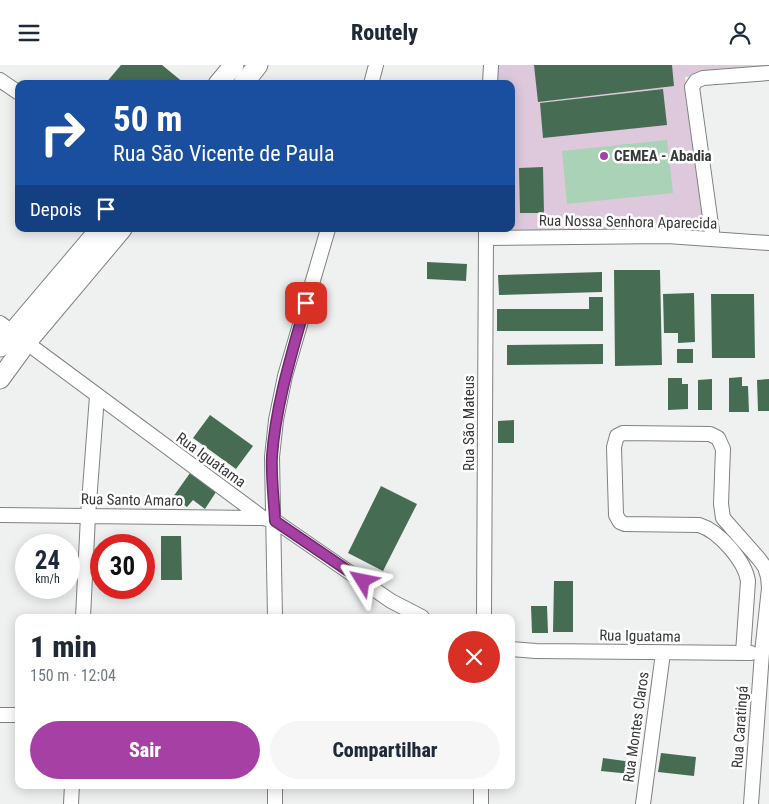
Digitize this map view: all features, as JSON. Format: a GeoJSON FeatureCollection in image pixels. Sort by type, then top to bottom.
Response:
{"type":"FeatureCollection","features":[{"type":"Feature","properties":{"kind":"main road"},"geometry":{"type":"LineString","coordinates":[[221,80],[234,65]]}},
{"type":"Feature","properties":{"kind":"main road"},"geometry":{"type":"LineString","coordinates":[[246,80],[258,65]]}},
{"type":"Feature","properties":{"kind":"main road"},"geometry":{"type":"LineString","coordinates":[[0,347],[97,232]]}},
{"type":"Feature","properties":{"kind":"main road"},"geometry":{"type":"LineString","coordinates":[[0,379],[13,332],[119,232]]}},
{"type":"Feature","properties":{"kind":"street"},"geometry":{"type":"LineString","coordinates":[[372,80],[376,65]]}},
{"type":"Feature","properties":{"kind":"street"},"geometry":{"type":"LineString","coordinates":[[490,80],[491,65]]}},
{"type":"Feature","properties":{"kind":"street"},"geometry":{"type":"LineString","coordinates":[[713,239],[692,87],[696,81],[703,78],[769,73]]}},
{"type":"Feature","properties":{"kind":"street"},"geometry":{"type":"LineString","coordinates":[[0,81],[15,90]]}},
{"type":"Feature","properties":{"kind":"street"},"geometry":{"type":"LineString","coordinates":[[275,614],[269,520],[276,420],[285,376],[327,232]]}},
{"type":"Feature","properties":{"kind":"street","name":"Rua Nossa Senhora Aparecida"},"geometry":{"type":"LineString","coordinates":[[486,233],[667,236],[769,243]]}},
{"type":"Feature","properties":{"kind":"street","name":"Rua São Mateus"},"geometry":{"type":"LineString","coordinates":[[484,614],[486,233]]}},
{"type":"Feature","properties":{"kind":"street","name":"Rua Iguatama"},"geometry":{"type":"LineString","coordinates":[[13,332],[97,396],[269,520],[391,601],[416,614]]}},
{"type":"Feature","properties":{"kind":"street"},"geometry":{"type":"LineString","coordinates":[[83,614],[97,396]]}},
{"type":"Feature","properties":{"kind":"street","name":"Rua Caratingá"},"geometry":{"type":"LineString","coordinates":[[742,653],[748,581],[747,571],[742,562],[708,527],[699,525],[625,524],[618,519],[616,515],[614,447],[622,433],[710,434],[718,438],[723,449],[721,504],[723,518],[765,567],[769,588],[751,804]]}},
{"type":"Feature","properties":{"kind":"street","name":"Rua Santo Amaro"},"geometry":{"type":"LineString","coordinates":[[0,515],[269,520]]}},
{"type":"Feature","properties":{"kind":"street","name":"Rua Iguatama"},"geometry":{"type":"LineString","coordinates":[[515,649],[663,653],[765,653]]}},
{"type":"Feature","properties":{"kind":"street","name":"Rua Montes Claros"},"geometry":{"type":"LineString","coordinates":[[643,804],[663,653]]}},
{"type":"Feature","properties":{"kind":"street"},"geometry":{"type":"LineString","coordinates":[[0,715],[15,715]]}},
{"type":"Feature","properties":{"kind":"street"},"geometry":{"type":"LineString","coordinates":[[71,804],[72,789]]}},
{"type":"Feature","properties":{"kind":"street"},"geometry":{"type":"LineString","coordinates":[[275,789],[275,804]]}},
{"type":"Feature","properties":{"kind":"street"},"geometry":{"type":"LineString","coordinates":[[481,789],[481,804]]}},
{"type":"Feature","properties":{"kind":"shaded area","name":"CEMEA - Abadia"},"geometry":{"type":"Polygon","coordinates":[[[493,65],[769,65],[769,70],[685,77],[709,239],[488,236],[488,232],[515,232],[515,80],[492,80],[493,65]]]}},
{"type":"Feature","properties":{"kind":"shaded area"},"geometry":{"type":"Polygon","coordinates":[[[667,140],[673,193],[567,204],[562,151],[667,140]]]}},
{"type":"Feature","properties":{"kind":"building"},"geometry":{"type":"Polygon","coordinates":[[[121,65],[162,65],[180,80],[108,80],[121,65]]]}},
{"type":"Feature","properties":{"kind":"building"},"geometry":{"type":"Polygon","coordinates":[[[534,65],[672,65],[674,86],[538,102],[534,65]]]}},
{"type":"Feature","properties":{"kind":"building"},"geometry":{"type":"Polygon","coordinates":[[[663,89],[667,125],[543,138],[540,103],[663,89]]]}},
{"type":"Feature","properties":{"kind":"building"},"geometry":{"type":"Polygon","coordinates":[[[543,167],[544,213],[520,213],[519,168],[543,167]]]}},
{"type":"Feature","properties":{"kind":"building"},"geometry":{"type":"Polygon","coordinates":[[[427,262],[467,264],[466,281],[427,279],[427,262]]]}},
{"type":"Feature","properties":{"kind":"building"},"geometry":{"type":"Polygon","coordinates":[[[614,270],[660,270],[662,365],[615,366],[614,270]]]}},
{"type":"Feature","properties":{"kind":"building"},"geometry":{"type":"Polygon","coordinates":[[[602,272],[602,292],[499,295],[498,275],[602,272]]]}},
{"type":"Feature","properties":{"kind":"building"},"geometry":{"type":"Polygon","coordinates":[[[694,293],[695,342],[678,343],[678,333],[664,333],[663,294],[694,293]]]}},
{"type":"Feature","properties":{"kind":"building"},"geometry":{"type":"Polygon","coordinates":[[[711,294],[754,294],[755,358],[712,358],[711,294]]]}},
{"type":"Feature","properties":{"kind":"building"},"geometry":{"type":"Polygon","coordinates":[[[589,297],[603,297],[603,331],[497,331],[497,309],[589,309],[589,297]]]}},
{"type":"Feature","properties":{"kind":"building"},"geometry":{"type":"Polygon","coordinates":[[[603,344],[603,364],[507,365],[507,345],[603,344]]]}},
{"type":"Feature","properties":{"kind":"building"},"geometry":{"type":"Polygon","coordinates":[[[677,349],[693,349],[693,363],[677,363],[677,349]]]}},
{"type":"Feature","properties":{"kind":"building"},"geometry":{"type":"Polygon","coordinates":[[[742,377],[742,386],[748,386],[749,412],[729,412],[729,378],[742,377]]]}},
{"type":"Feature","properties":{"kind":"building"},"geometry":{"type":"Polygon","coordinates":[[[668,378],[682,378],[682,384],[688,384],[688,409],[668,410],[668,378]]]}},
{"type":"Feature","properties":{"kind":"building"},"geometry":{"type":"Polygon","coordinates":[[[712,379],[712,410],[698,410],[698,380],[712,379]]]}},
{"type":"Feature","properties":{"kind":"building"},"geometry":{"type":"Polygon","coordinates":[[[769,379],[769,411],[758,411],[757,380],[769,379]]]}},
{"type":"Feature","properties":{"kind":"building"},"geometry":{"type":"Polygon","coordinates":[[[210,415],[253,446],[236,469],[193,438],[210,415]]]}},
{"type":"Feature","properties":{"kind":"building"},"geometry":{"type":"Polygon","coordinates":[[[514,420],[514,443],[498,443],[498,421],[514,420]]]}},
{"type":"Feature","properties":{"kind":"building"},"geometry":{"type":"Polygon","coordinates":[[[190,473],[216,492],[205,509],[193,500],[187,507],[173,497],[190,473]]]}},
{"type":"Feature","properties":{"kind":"building"},"geometry":{"type":"Polygon","coordinates":[[[381,486],[417,504],[383,571],[348,553],[381,486]]]}},
{"type":"Feature","properties":{"kind":"building"},"geometry":{"type":"Polygon","coordinates":[[[161,536],[181,536],[182,580],[161,580],[161,536]]]}},
{"type":"Feature","properties":{"kind":"building"},"geometry":{"type":"Polygon","coordinates":[[[554,581],[573,581],[573,632],[553,632],[554,581]]]}},
{"type":"Feature","properties":{"kind":"building"},"geometry":{"type":"Polygon","coordinates":[[[531,606],[547,606],[548,633],[532,633],[531,606]]]}},
{"type":"Feature","properties":{"kind":"building"},"geometry":{"type":"Polygon","coordinates":[[[661,753],[696,757],[694,776],[658,772],[661,753]]]}},
{"type":"Feature","properties":{"kind":"building"},"geometry":{"type":"Polygon","coordinates":[[[603,758],[632,762],[631,774],[601,771],[603,758]]]}},
{"type":"Feature","properties":{"kind":"place","name":"CEMEA - Abadia"},"geometry":{"type":"Point","coordinates":[604,156]}},
{"type":"Feature","properties":{"kind":"route"},"geometry":{"type":"LineString","coordinates":[[306,303],[285,376],[276,420],[272,457],[275,521],[363,581]]}}]}
